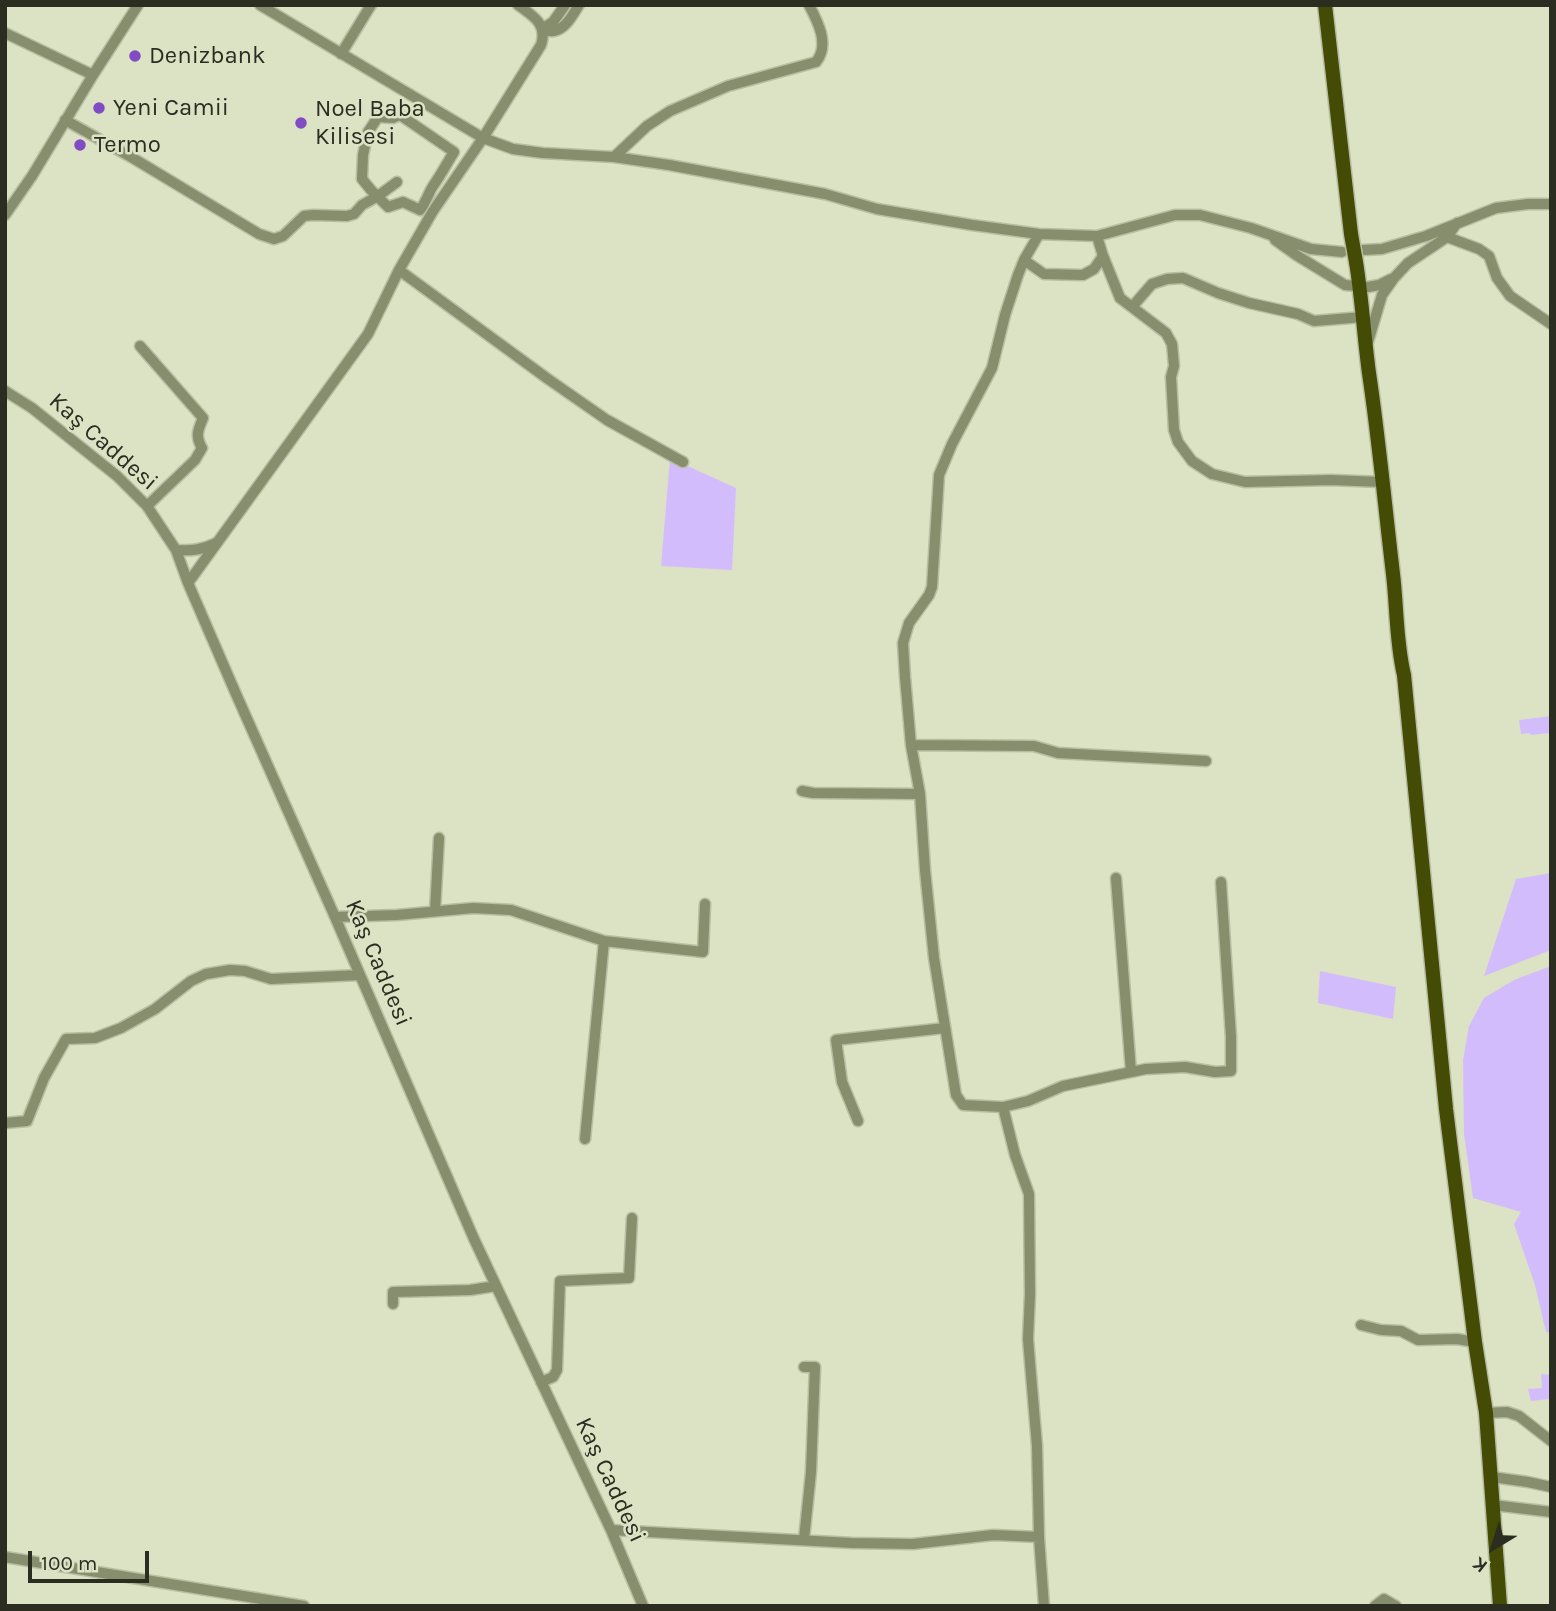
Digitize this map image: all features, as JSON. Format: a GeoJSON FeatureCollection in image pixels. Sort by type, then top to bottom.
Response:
{"type":"FeatureCollection","features":[{"type":"Feature","properties":{"kind":"main road"},"geometry":{"type":"LineString","coordinates":[[1325,5],[1351,234],[1360,256],[1359,287],[1397,608],[1446,1109],[1486,1413],[1500,1606]]}},
{"type":"Feature","properties":{"kind":"street"},"geometry":{"type":"LineString","coordinates":[[5,215],[138,5]]}},
{"type":"Feature","properties":{"kind":"street"},"geometry":{"type":"LineString","coordinates":[[260,5],[483,138],[513,149],[614,157],[825,194],[877,209],[1015,231],[1097,236],[1175,215],[1200,215],[1311,249],[1342,252]]}},
{"type":"Feature","properties":{"kind":"street"},"geometry":{"type":"LineString","coordinates":[[341,54],[371,5]]}},
{"type":"Feature","properties":{"kind":"street"},"geometry":{"type":"LineString","coordinates":[[188,583],[368,334],[398,270],[433,211],[483,138],[541,45],[545,36],[540,23],[518,5]]}},
{"type":"Feature","properties":{"kind":"street"},"geometry":{"type":"LineString","coordinates":[[542,29],[553,22],[565,5]]}},
{"type":"Feature","properties":{"kind":"street"},"geometry":{"type":"LineString","coordinates":[[542,29],[554,31],[561,27],[579,5]]}},
{"type":"Feature","properties":{"kind":"street"},"geometry":{"type":"LineString","coordinates":[[614,157],[647,126],[670,111],[728,86],[816,62],[822,55],[823,48],[820,25],[810,5]]}},
{"type":"Feature","properties":{"kind":"street"},"geometry":{"type":"LineString","coordinates":[[5,33],[93,75]]}},
{"type":"Feature","properties":{"kind":"street"},"geometry":{"type":"LineString","coordinates":[[400,115],[454,152],[420,210],[402,202],[388,206],[378,197],[362,179],[362,155],[368,132],[379,117],[393,118],[400,115]]}},
{"type":"Feature","properties":{"kind":"street"},"geometry":{"type":"LineString","coordinates":[[65,120],[259,234],[274,239],[283,236],[304,216],[354,214],[362,205],[378,197],[397,182]]}},
{"type":"Feature","properties":{"kind":"street"},"geometry":{"type":"LineString","coordinates":[[1360,256],[1426,236],[1496,208],[1551,204]]}},
{"type":"Feature","properties":{"kind":"street"},"geometry":{"type":"LineString","coordinates":[[1366,347],[1382,295],[1394,278],[1408,262],[1447,237],[1457,223]]}},
{"type":"Feature","properties":{"kind":"street"},"geometry":{"type":"LineString","coordinates":[[1015,231],[1025,244],[1024,260]]}},
{"type":"Feature","properties":{"kind":"street"},"geometry":{"type":"LineString","coordinates":[[1040,234],[1024,260],[1005,315],[992,368],[951,444],[939,475],[932,587],[909,623],[903,643],[911,745],[920,794],[934,958],[956,1096],[963,1105],[1003,1107],[1028,1101],[1063,1086],[1146,1069],[1185,1067],[1214,1072],[1231,1071],[1221,882]]}},
{"type":"Feature","properties":{"kind":"street"},"geometry":{"type":"LineString","coordinates":[[1269,235],[1346,285],[1379,285],[1394,278]]}},
{"type":"Feature","properties":{"kind":"street"},"geometry":{"type":"LineString","coordinates":[[1097,236],[1102,256],[1120,298],[1166,333],[1172,344],[1174,430],[1178,442],[1192,461],[1212,474],[1245,482],[1381,482]]}},
{"type":"Feature","properties":{"kind":"street"},"geometry":{"type":"LineString","coordinates":[[1447,237],[1479,249],[1489,256],[1497,278],[1510,296],[1551,324]]}},
{"type":"Feature","properties":{"kind":"street"},"geometry":{"type":"LineString","coordinates":[[1024,260],[1044,274],[1083,275],[1094,269],[1102,256]]}},
{"type":"Feature","properties":{"kind":"street"},"geometry":{"type":"LineString","coordinates":[[398,270],[607,420],[683,462]]}},
{"type":"Feature","properties":{"kind":"street"},"geometry":{"type":"LineString","coordinates":[[1132,307],[1152,284],[1183,278],[1239,300],[1298,314],[1314,321],[1363,317]]}},
{"type":"Feature","properties":{"kind":"street"},"geometry":{"type":"LineString","coordinates":[[140,346],[203,418],[197,431],[202,448],[195,460],[147,506]]}},
{"type":"Feature","properties":{"kind":"street","name":"Kaş Caddesi"},"geometry":{"type":"LineString","coordinates":[[5,391],[32,408],[100,463],[147,506],[176,550],[240,705],[469,1228],[611,1530],[643,1606]]}},
{"type":"Feature","properties":{"kind":"street"},"geometry":{"type":"LineString","coordinates":[[176,550],[206,548],[221,540]]}},
{"type":"Feature","properties":{"kind":"street"},"geometry":{"type":"LineString","coordinates":[[911,745],[1034,746],[1058,752],[1206,761]]}},
{"type":"Feature","properties":{"kind":"street"},"geometry":{"type":"LineString","coordinates":[[802,791],[920,794]]}},
{"type":"Feature","properties":{"kind":"street"},"geometry":{"type":"LineString","coordinates":[[435,911],[439,838]]}},
{"type":"Feature","properties":{"kind":"street"},"geometry":{"type":"LineString","coordinates":[[1116,878],[1131,1072]]}},
{"type":"Feature","properties":{"kind":"street"},"geometry":{"type":"LineString","coordinates":[[335,917],[473,908],[511,910],[604,941],[703,952],[705,904]]}},
{"type":"Feature","properties":{"kind":"street"},"geometry":{"type":"LineString","coordinates":[[585,1139],[604,941]]}},
{"type":"Feature","properties":{"kind":"street"},"geometry":{"type":"LineString","coordinates":[[5,1123],[27,1121],[44,1078],[66,1039],[95,1038],[121,1028],[155,1009],[191,981],[206,974],[230,970],[246,971],[271,979],[360,975]]}},
{"type":"Feature","properties":{"kind":"street"},"geometry":{"type":"LineString","coordinates":[[858,1121],[842,1082],[836,1040],[944,1028]]}},
{"type":"Feature","properties":{"kind":"street"},"geometry":{"type":"LineString","coordinates":[[1003,1107],[1015,1155],[1029,1194],[1028,1339],[1037,1446],[1044,1606]]}},
{"type":"Feature","properties":{"kind":"street"},"geometry":{"type":"LineString","coordinates":[[541,1382],[553,1377],[557,1370],[560,1281],[629,1278],[632,1218]]}},
{"type":"Feature","properties":{"kind":"street"},"geometry":{"type":"LineString","coordinates":[[393,1304],[393,1292],[470,1290],[496,1286]]}},
{"type":"Feature","properties":{"kind":"street"},"geometry":{"type":"LineString","coordinates":[[1361,1325],[1401,1331],[1419,1340],[1457,1339],[1475,1342]]}},
{"type":"Feature","properties":{"kind":"street"},"geometry":{"type":"LineString","coordinates":[[804,1367],[815,1367],[811,1472],[804,1539]]}},
{"type":"Feature","properties":{"kind":"street"},"geometry":{"type":"LineString","coordinates":[[1486,1413],[1507,1412],[1519,1416],[1551,1441]]}},
{"type":"Feature","properties":{"kind":"street"},"geometry":{"type":"LineString","coordinates":[[1492,1477],[1551,1487]]}},
{"type":"Feature","properties":{"kind":"street"},"geometry":{"type":"LineString","coordinates":[[1493,1505],[1551,1512]]}},
{"type":"Feature","properties":{"kind":"street"},"geometry":{"type":"LineString","coordinates":[[611,1530],[913,1544],[993,1535],[1040,1537]]}},
{"type":"Feature","properties":{"kind":"street"},"geometry":{"type":"LineString","coordinates":[[5,1557],[303,1606]]}},
{"type":"Feature","properties":{"kind":"street"},"geometry":{"type":"LineString","coordinates":[[1375,1606],[1384,1599],[1396,1606]]}},
{"type":"Feature","properties":{"kind":"shaded area"},"geometry":{"type":"Polygon","coordinates":[[[670,458],[736,488],[732,570],[661,566],[670,458]]]}},
{"type":"Feature","properties":{"kind":"shaded area"},"geometry":{"type":"Polygon","coordinates":[[[1551,716],[1550,733],[1521,734],[1519,720],[1551,716]]]}},
{"type":"Feature","properties":{"kind":"shaded area"},"geometry":{"type":"Polygon","coordinates":[[[1551,873],[1551,950],[1484,976],[1516,879],[1551,873]]]}},
{"type":"Feature","properties":{"kind":"shaded area"},"geometry":{"type":"Polygon","coordinates":[[[1551,966],[1551,1333],[1546,1332],[1535,1285],[1514,1224],[1521,1212],[1473,1198],[1464,1134],[1463,1060],[1469,1026],[1484,998],[1514,980],[1551,966]]]}},
{"type":"Feature","properties":{"kind":"shaded area"},"geometry":{"type":"Polygon","coordinates":[[[1320,971],[1396,987],[1393,1019],[1318,1003],[1320,971]]]}},
{"type":"Feature","properties":{"kind":"shaded area"},"geometry":{"type":"Polygon","coordinates":[[[1541,1374],[1551,1375],[1551,1401],[1531,1401],[1528,1389],[1542,1388],[1541,1374]]]}},
{"type":"Feature","properties":{"kind":"place","name":"Denizbank"},"geometry":{"type":"Point","coordinates":[135,56]}},
{"type":"Feature","properties":{"kind":"place","name":"Yeni Camii"},"geometry":{"type":"Point","coordinates":[99,108]}},
{"type":"Feature","properties":{"kind":"place","name":"Noel Baba Kilisesi"},"geometry":{"type":"Point","coordinates":[301,123]}},
{"type":"Feature","properties":{"kind":"place","name":"Termo"},"geometry":{"type":"Point","coordinates":[80,145]}}]}
